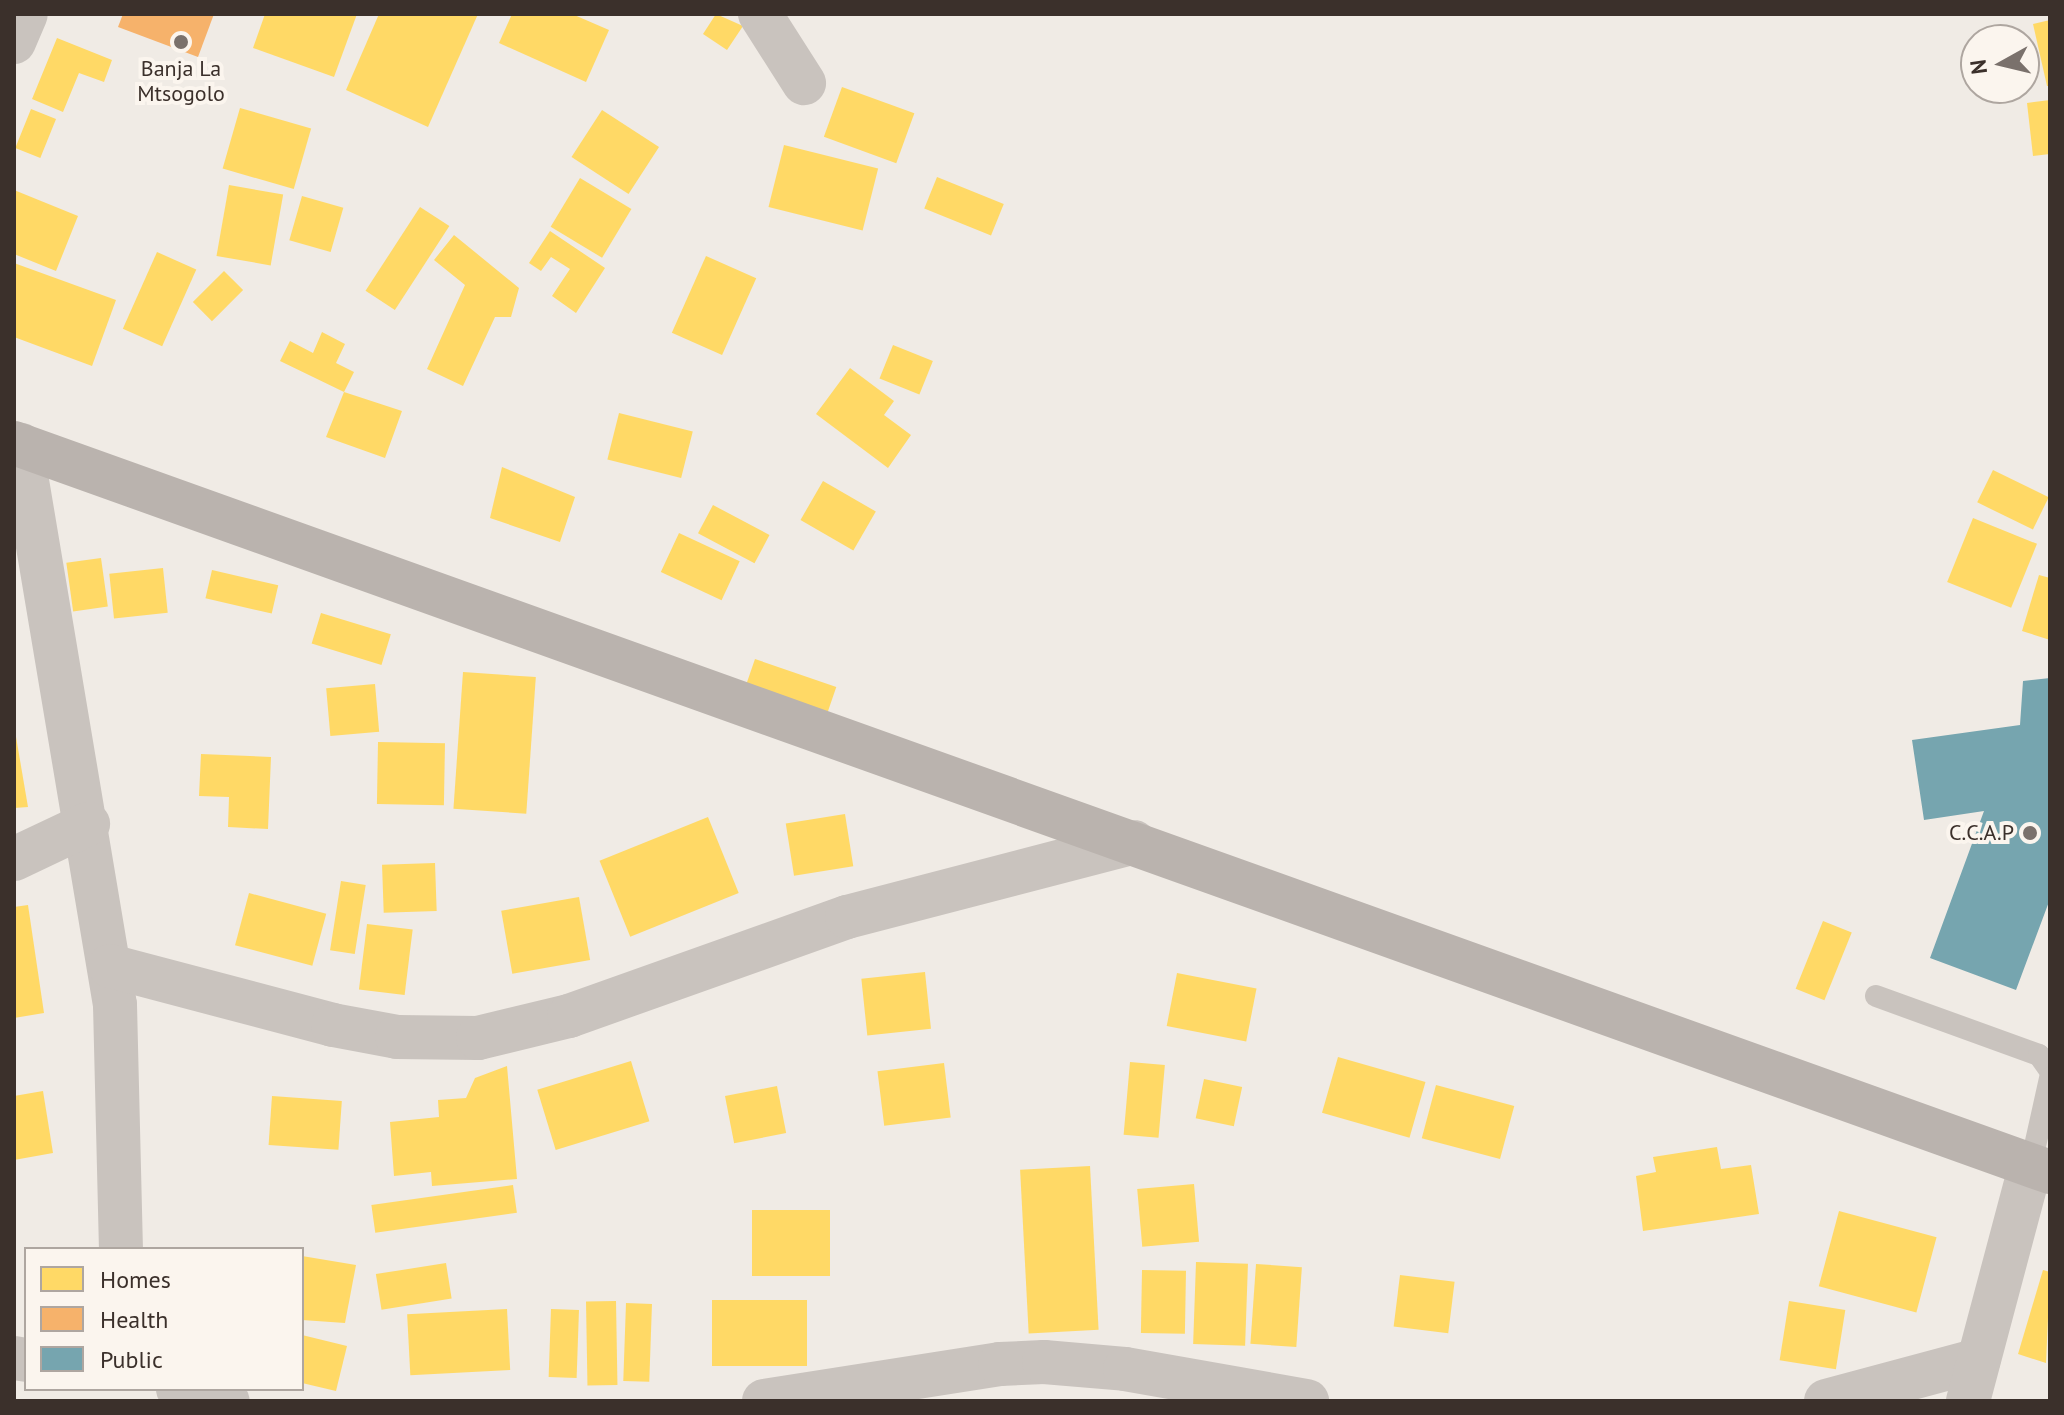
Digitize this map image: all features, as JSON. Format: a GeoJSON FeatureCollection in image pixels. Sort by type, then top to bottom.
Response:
{"type":"FeatureCollection","features":[{"type":"Feature","properties":{"kind":"street"},"geometry":{"type":"LineString","coordinates":[[14,42],[26,14]]}},
{"type":"Feature","properties":{"kind":"street"},"geometry":{"type":"LineString","coordinates":[[760,14],[804,83]]}},
{"type":"Feature","properties":{"kind":"street"},"geometry":{"type":"LineString","coordinates":[[18,444],[88,824],[110,966],[121,1108],[121,1247]]}},
{"type":"Feature","properties":{"kind":"street"},"geometry":{"type":"LineString","coordinates":[[18,444],[2040,1168],[1974,1381],[1826,1401]]}},
{"type":"Feature","properties":{"kind":"street"},"geometry":{"type":"LineString","coordinates":[[14,859],[88,824]]}},
{"type":"Feature","properties":{"kind":"street"},"geometry":{"type":"LineString","coordinates":[[110,966],[333,1025],[397,1037],[478,1038],[569,1016],[847,917],[1134,842]]}},
{"type":"Feature","properties":{"kind":"street"},"geometry":{"type":"LineString","coordinates":[[764,1401],[1000,1364],[1044,1362],[1125,1369],[1307,1401]]}},
{"type":"Feature","properties":{"kind":"street"},"geometry":{"type":"LineString","coordinates":[[186,1391],[228,1401]]}},
{"type":"Feature","properties":{"kind":"lane"},"geometry":{"type":"LineString","coordinates":[[1876,996],[2039,1055],[2050,1071]]}},
{"type":"Feature","properties":{"kind":"lane"},"geometry":{"type":"LineString","coordinates":[[2040,1168],[2050,1078]]}},
{"type":"Feature","properties":{"kind":"building: Homes"},"geometry":{"type":"Polygon","coordinates":[[[265,14],[357,14],[334,77],[253,48],[265,14]]]}},
{"type":"Feature","properties":{"kind":"building: Homes"},"geometry":{"type":"Polygon","coordinates":[[[379,14],[478,14],[428,127],[346,90],[379,14]]]}},
{"type":"Feature","properties":{"kind":"building: Homes"},"geometry":{"type":"Polygon","coordinates":[[[512,14],[572,14],[609,30],[586,82],[499,43],[512,14]]]}},
{"type":"Feature","properties":{"kind":"building: Homes"},"geometry":{"type":"Polygon","coordinates":[[[716,14],[743,26],[727,50],[703,34],[716,14]]]}},
{"type":"Feature","properties":{"kind":"building: Homes"},"geometry":{"type":"Polygon","coordinates":[[[2050,20],[2050,86],[2047,86],[2040,55],[2040,24],[2033,24],[2050,20]]]}},
{"type":"Feature","properties":{"kind":"building: Homes"},"geometry":{"type":"Polygon","coordinates":[[[57,38],[112,60],[104,82],[79,73],[63,112],[32,99],[57,38]]]}},
{"type":"Feature","properties":{"kind":"building: Homes"},"geometry":{"type":"Polygon","coordinates":[[[842,87],[914,113],[896,163],[824,137],[842,87]]]}},
{"type":"Feature","properties":{"kind":"building: Homes"},"geometry":{"type":"Polygon","coordinates":[[[2050,100],[2050,154],[2033,156],[2027,104],[2040,104],[2040,101],[2050,100]]]}},
{"type":"Feature","properties":{"kind":"building: Homes"},"geometry":{"type":"Polygon","coordinates":[[[240,108],[311,128],[294,189],[223,169],[240,108]]]}},
{"type":"Feature","properties":{"kind":"building: Homes"},"geometry":{"type":"Polygon","coordinates":[[[31,109],[56,119],[40,158],[15,148],[31,109]]]}},
{"type":"Feature","properties":{"kind":"building: Homes"},"geometry":{"type":"Polygon","coordinates":[[[602,110],[659,147],[629,194],[572,157],[602,110]]]}},
{"type":"Feature","properties":{"kind":"building: Homes"},"geometry":{"type":"Polygon","coordinates":[[[784,145],[878,168],[863,231],[769,207],[784,145]]]}},
{"type":"Feature","properties":{"kind":"building: Homes"},"geometry":{"type":"Polygon","coordinates":[[[937,177],[1004,204],[991,235],[924,209],[937,177]]]}},
{"type":"Feature","properties":{"kind":"building: Homes"},"geometry":{"type":"Polygon","coordinates":[[[580,178],[631,209],[602,258],[551,227],[580,178]]]}},
{"type":"Feature","properties":{"kind":"building: Homes"},"geometry":{"type":"Polygon","coordinates":[[[229,185],[283,195],[271,265],[216,256],[229,185]]]}},
{"type":"Feature","properties":{"kind":"building: Homes"},"geometry":{"type":"Polygon","coordinates":[[[14,190],[78,216],[56,271],[14,254],[14,190]]]}},
{"type":"Feature","properties":{"kind":"building: Homes"},"geometry":{"type":"Polygon","coordinates":[[[302,196],[343,208],[331,252],[289,240],[302,196]]]}},
{"type":"Feature","properties":{"kind":"building: Homes"},"geometry":{"type":"Polygon","coordinates":[[[420,207],[449,226],[395,310],[366,291],[420,207]]]}},
{"type":"Feature","properties":{"kind":"building: Homes"},"geometry":{"type":"Polygon","coordinates":[[[550,231],[605,268],[576,313],[552,296],[570,269],[551,257],[541,271],[529,263],[550,231]]]}},
{"type":"Feature","properties":{"kind":"building: Homes"},"geometry":{"type":"Polygon","coordinates":[[[454,235],[519,288],[511,317],[495,317],[463,386],[427,369],[465,285],[434,260],[454,235]]]}},
{"type":"Feature","properties":{"kind":"building: Homes"},"geometry":{"type":"Polygon","coordinates":[[[157,252],[196,269],[162,346],[123,329],[157,252]]]}},
{"type":"Feature","properties":{"kind":"building: Homes"},"geometry":{"type":"Polygon","coordinates":[[[706,256],[756,278],[722,355],[672,333],[706,256]]]}},
{"type":"Feature","properties":{"kind":"building: Homes"},"geometry":{"type":"Polygon","coordinates":[[[14,263],[116,300],[92,366],[14,337],[14,263]]]}},
{"type":"Feature","properties":{"kind":"building: Homes"},"geometry":{"type":"Polygon","coordinates":[[[224,271],[243,290],[212,321],[193,302],[224,271]]]}},
{"type":"Feature","properties":{"kind":"building: Homes"},"geometry":{"type":"Polygon","coordinates":[[[322,332],[345,344],[336,363],[354,372],[344,392],[280,361],[290,341],[313,353],[322,332]]]}},
{"type":"Feature","properties":{"kind":"building: Homes"},"geometry":{"type":"Polygon","coordinates":[[[893,345],[933,361],[919,394],[880,378],[893,345]]]}},
{"type":"Feature","properties":{"kind":"building: Homes"},"geometry":{"type":"Polygon","coordinates":[[[850,368],[894,401],[884,415],[911,435],[888,468],[816,414],[850,368]]]}},
{"type":"Feature","properties":{"kind":"building: Homes"},"geometry":{"type":"Polygon","coordinates":[[[344,392],[402,411],[385,458],[326,437],[344,392]]]}},
{"type":"Feature","properties":{"kind":"building: Homes"},"geometry":{"type":"Polygon","coordinates":[[[619,413],[693,431],[681,478],[607,460],[619,413]]]}},
{"type":"Feature","properties":{"kind":"building: Homes"},"geometry":{"type":"Polygon","coordinates":[[[502,467],[575,497],[560,542],[490,518],[502,467]]]}},
{"type":"Feature","properties":{"kind":"building: Homes"},"geometry":{"type":"Polygon","coordinates":[[[1993,470],[2049,497],[2033,530],[1977,502],[1993,470]]]}},
{"type":"Feature","properties":{"kind":"building: Homes"},"geometry":{"type":"Polygon","coordinates":[[[823,481],[876,512],[853,550],[800,520],[823,481]]]}},
{"type":"Feature","properties":{"kind":"building: Homes"},"geometry":{"type":"Polygon","coordinates":[[[713,505],[770,535],[754,563],[698,533],[713,505]]]}},
{"type":"Feature","properties":{"kind":"building: Homes"},"geometry":{"type":"Polygon","coordinates":[[[1973,518],[2037,544],[2011,608],[1947,582],[1973,518]]]}},
{"type":"Feature","properties":{"kind":"building: Homes"},"geometry":{"type":"Polygon","coordinates":[[[679,533],[740,561],[722,600],[661,572],[679,533]]]}},
{"type":"Feature","properties":{"kind":"building: Homes"},"geometry":{"type":"Polygon","coordinates":[[[101,558],[108,607],[73,611],[66,563],[101,558]]]}},
{"type":"Feature","properties":{"kind":"building: Homes"},"geometry":{"type":"Polygon","coordinates":[[[163,568],[168,613],[114,618],[109,574],[163,568]]]}},
{"type":"Feature","properties":{"kind":"building: Homes"},"geometry":{"type":"Polygon","coordinates":[[[212,570],[278,585],[272,614],[205,598],[212,570]]]}},
{"type":"Feature","properties":{"kind":"building: Homes"},"geometry":{"type":"Polygon","coordinates":[[[2039,575],[2050,578],[2050,640],[2022,631],[2039,575]]]}},
{"type":"Feature","properties":{"kind":"building: Homes"},"geometry":{"type":"Polygon","coordinates":[[[321,613],[391,634],[381,665],[312,644],[321,613]]]}},
{"type":"Feature","properties":{"kind":"building: Homes"},"geometry":{"type":"Polygon","coordinates":[[[755,659],[836,687],[826,718],[744,690],[755,659]]]}},
{"type":"Feature","properties":{"kind":"building: Homes"},"geometry":{"type":"Polygon","coordinates":[[[463,672],[536,677],[526,814],[453,809],[463,672]]]}},
{"type":"Feature","properties":{"kind":"building: Homes"},"geometry":{"type":"Polygon","coordinates":[[[375,684],[379,732],[330,736],[326,688],[375,684]]]}},
{"type":"Feature","properties":{"kind":"building: Homes"},"geometry":{"type":"Polygon","coordinates":[[[14,725],[28,807],[14,808],[14,725]]]}},
{"type":"Feature","properties":{"kind":"building: Homes"},"geometry":{"type":"Polygon","coordinates":[[[378,742],[445,743],[444,805],[377,804],[378,742]]]}},
{"type":"Feature","properties":{"kind":"building: Homes"},"geometry":{"type":"Polygon","coordinates":[[[201,754],[271,757],[268,829],[228,827],[229,797],[199,796],[201,754]]]}},
{"type":"Feature","properties":{"kind":"building: Homes"},"geometry":{"type":"Polygon","coordinates":[[[845,814],[853,866],[794,876],[786,823],[845,814]]]}},
{"type":"Feature","properties":{"kind":"building: Homes"},"geometry":{"type":"Polygon","coordinates":[[[708,817],[739,893],[630,937],[600,861],[708,817]]]}},
{"type":"Feature","properties":{"kind":"building: Homes"},"geometry":{"type":"Polygon","coordinates":[[[435,863],[437,911],[384,913],[382,865],[435,863]]]}},
{"type":"Feature","properties":{"kind":"building: Homes"},"geometry":{"type":"Polygon","coordinates":[[[341,881],[366,885],[355,954],[330,950],[341,881]]]}},
{"type":"Feature","properties":{"kind":"building: Homes"},"geometry":{"type":"Polygon","coordinates":[[[249,893],[326,914],[312,966],[235,945],[249,893]]]}},
{"type":"Feature","properties":{"kind":"building: Homes"},"geometry":{"type":"Polygon","coordinates":[[[579,897],[590,960],[512,974],[501,911],[579,897]]]}},
{"type":"Feature","properties":{"kind":"building: Homes"},"geometry":{"type":"Polygon","coordinates":[[[28,905],[44,1013],[14,1018],[14,907],[28,905]]]}},
{"type":"Feature","properties":{"kind":"building: Homes"},"geometry":{"type":"Polygon","coordinates":[[[1823,921],[1852,933],[1824,1000],[1796,989],[1823,921]]]}},
{"type":"Feature","properties":{"kind":"building: Homes"},"geometry":{"type":"Polygon","coordinates":[[[367,924],[413,930],[405,995],[359,990],[367,924]]]}},
{"type":"Feature","properties":{"kind":"building: Homes"},"geometry":{"type":"Polygon","coordinates":[[[925,972],[931,1029],[867,1035],[861,979],[925,972]]]}},
{"type":"Feature","properties":{"kind":"building: Homes"},"geometry":{"type":"Polygon","coordinates":[[[1177,973],[1257,988],[1246,1041],[1167,1026],[1177,973]]]}},
{"type":"Feature","properties":{"kind":"building: Homes"},"geometry":{"type":"Polygon","coordinates":[[[1338,1057],[1425,1082],[1409,1138],[1322,1113],[1338,1057]]]}},
{"type":"Feature","properties":{"kind":"building: Homes"},"geometry":{"type":"Polygon","coordinates":[[[631,1061],[649,1121],[556,1150],[537,1090],[631,1061]]]}},
{"type":"Feature","properties":{"kind":"building: Homes"},"geometry":{"type":"Polygon","coordinates":[[[1130,1062],[1165,1065],[1159,1138],[1124,1135],[1130,1062]]]}},
{"type":"Feature","properties":{"kind":"building: Homes"},"geometry":{"type":"Polygon","coordinates":[[[944,1063],[951,1118],[884,1126],[877,1071],[944,1063]]]}},
{"type":"Feature","properties":{"kind":"building: Homes"},"geometry":{"type":"Polygon","coordinates":[[[507,1066],[517,1179],[432,1186],[431,1172],[394,1176],[390,1122],[439,1117],[438,1100],[466,1098],[475,1078],[507,1066]]]}},
{"type":"Feature","properties":{"kind":"building: Homes"},"geometry":{"type":"Polygon","coordinates":[[[1204,1079],[1242,1087],[1234,1126],[1196,1118],[1204,1079]]]}},
{"type":"Feature","properties":{"kind":"building: Homes"},"geometry":{"type":"Polygon","coordinates":[[[1436,1085],[1514,1106],[1500,1159],[1422,1138],[1436,1085]]]}},
{"type":"Feature","properties":{"kind":"building: Homes"},"geometry":{"type":"Polygon","coordinates":[[[777,1086],[786,1133],[734,1143],[725,1096],[777,1086]]]}},
{"type":"Feature","properties":{"kind":"building: Homes"},"geometry":{"type":"Polygon","coordinates":[[[43,1091],[53,1153],[14,1160],[14,1096],[43,1091]]]}},
{"type":"Feature","properties":{"kind":"building: Homes"},"geometry":{"type":"Polygon","coordinates":[[[272,1096],[342,1101],[338,1150],[269,1145],[272,1096]]]}},
{"type":"Feature","properties":{"kind":"building: Homes"},"geometry":{"type":"Polygon","coordinates":[[[1717,1147],[1721,1169],[1751,1165],[1759,1214],[1643,1231],[1636,1176],[1656,1172],[1653,1157],[1717,1147]]]}},
{"type":"Feature","properties":{"kind":"building: Homes"},"geometry":{"type":"Polygon","coordinates":[[[1090,1166],[1099,1330],[1029,1333],[1020,1170],[1090,1166]]]}},
{"type":"Feature","properties":{"kind":"building: Homes"},"geometry":{"type":"Polygon","coordinates":[[[1194,1184],[1199,1242],[1142,1247],[1137,1189],[1194,1184]]]}},
{"type":"Feature","properties":{"kind":"building: Homes"},"geometry":{"type":"Polygon","coordinates":[[[513,1185],[517,1213],[375,1233],[371,1205],[513,1185]]]}},
{"type":"Feature","properties":{"kind":"building: Homes"},"geometry":{"type":"Polygon","coordinates":[[[752,1210],[830,1210],[830,1276],[752,1276],[752,1210]]]}},
{"type":"Feature","properties":{"kind":"building: Homes"},"geometry":{"type":"Polygon","coordinates":[[[1839,1211],[1937,1237],[1916,1312],[1819,1286],[1839,1211]]]}},
{"type":"Feature","properties":{"kind":"building: Homes"},"geometry":{"type":"Polygon","coordinates":[[[304,1256],[356,1265],[345,1323],[304,1320],[304,1256]]]}},
{"type":"Feature","properties":{"kind":"building: Homes"},"geometry":{"type":"Polygon","coordinates":[[[1196,1262],[1248,1264],[1245,1346],[1193,1344],[1196,1262]]]}},
{"type":"Feature","properties":{"kind":"building: Homes"},"geometry":{"type":"Polygon","coordinates":[[[446,1263],[452,1299],[382,1310],[376,1274],[446,1263]]]}},
{"type":"Feature","properties":{"kind":"building: Homes"},"geometry":{"type":"Polygon","coordinates":[[[1256,1264],[1302,1267],[1296,1347],[1250,1344],[1256,1264]]]}},
{"type":"Feature","properties":{"kind":"building: Homes"},"geometry":{"type":"Polygon","coordinates":[[[1142,1270],[1186,1271],[1185,1334],[1141,1333],[1142,1270]]]}},
{"type":"Feature","properties":{"kind":"building: Homes"},"geometry":{"type":"Polygon","coordinates":[[[2043,1270],[2050,1272],[2046,1363],[2018,1354],[2043,1270]]]}},
{"type":"Feature","properties":{"kind":"building: Homes"},"geometry":{"type":"Polygon","coordinates":[[[1400,1275],[1455,1282],[1448,1333],[1394,1327],[1400,1275]]]}},
{"type":"Feature","properties":{"kind":"building: Homes"},"geometry":{"type":"Polygon","coordinates":[[[712,1300],[807,1300],[807,1366],[712,1366],[712,1300]]]}},
{"type":"Feature","properties":{"kind":"building: Homes"},"geometry":{"type":"Polygon","coordinates":[[[616,1301],[617,1385],[587,1386],[586,1302],[616,1301]]]}},
{"type":"Feature","properties":{"kind":"building: Homes"},"geometry":{"type":"Polygon","coordinates":[[[1789,1301],[1845,1310],[1836,1369],[1780,1360],[1789,1301]]]}},
{"type":"Feature","properties":{"kind":"building: Homes"},"geometry":{"type":"Polygon","coordinates":[[[626,1303],[652,1304],[649,1382],[623,1381],[626,1303]]]}},
{"type":"Feature","properties":{"kind":"building: Homes"},"geometry":{"type":"Polygon","coordinates":[[[507,1309],[510,1370],[410,1375],[407,1314],[507,1309]]]}},
{"type":"Feature","properties":{"kind":"building: Homes"},"geometry":{"type":"Polygon","coordinates":[[[551,1309],[579,1310],[577,1378],[549,1377],[551,1309]]]}},
{"type":"Feature","properties":{"kind":"building: Homes"},"geometry":{"type":"Polygon","coordinates":[[[304,1335],[347,1346],[336,1391],[304,1383],[304,1335]]]}},
{"type":"Feature","properties":{"kind":"building: Health","name":"Banja La Mtsogolo"},"geometry":{"type":"Polygon","coordinates":[[[123,14],[214,14],[198,57],[118,27],[123,14]]]}},
{"type":"Feature","properties":{"kind":"building: Public"},"geometry":{"type":"Polygon","coordinates":[[[2050,678],[2050,899],[2016,990],[1930,958],[1984,811],[1924,820],[1912,740],[2020,725],[2023,681],[2050,678]]]}},
{"type":"Feature","properties":{"kind":"place","name":"Banja La Mtsogolo"},"geometry":{"type":"Point","coordinates":[181,42]}},
{"type":"Feature","properties":{"kind":"place","name":"C.C.A.P"},"geometry":{"type":"Point","coordinates":[2030,833]}}]}
